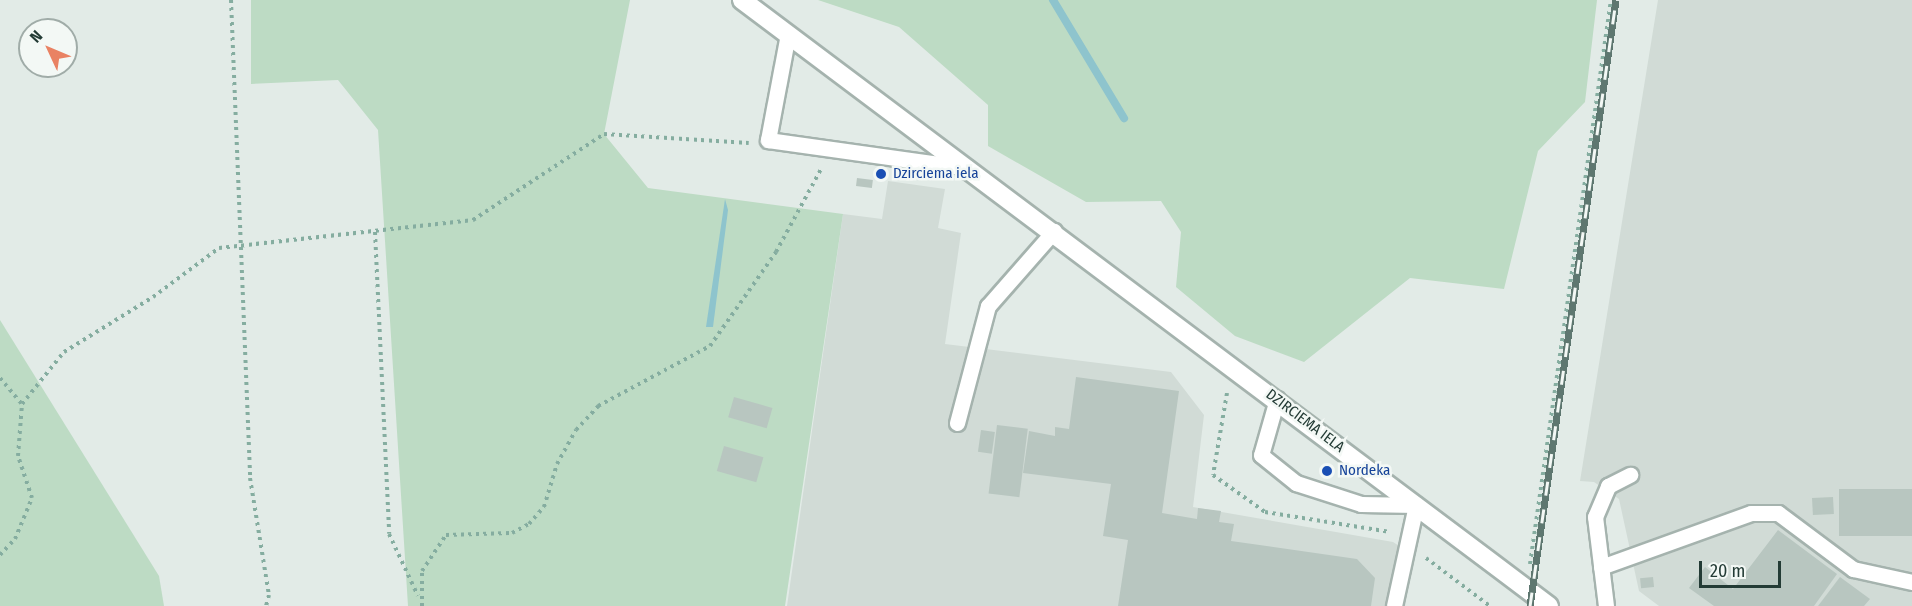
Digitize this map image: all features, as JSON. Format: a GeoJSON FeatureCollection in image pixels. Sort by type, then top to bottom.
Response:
{"type":"FeatureCollection","features":[{"type":"Feature","properties":{"kind":"street","name":"DZIRCIEMA IELA"},"geometry":{"type":"LineString","coordinates":[[742,0],[973,169],[1550,606]]}},
{"type":"Feature","properties":{"kind":"lane"},"geometry":{"type":"LineString","coordinates":[[788,34],[768,140],[973,169]]}},
{"type":"Feature","properties":{"kind":"lane"},"geometry":{"type":"LineString","coordinates":[[957,423],[988,306],[1054,231]]}},
{"type":"Feature","properties":{"kind":"lane"},"geometry":{"type":"LineString","coordinates":[[1277,399],[1261,455],[1296,483],[1361,504],[1416,505],[1394,606]]}},
{"type":"Feature","properties":{"kind":"lane"},"geometry":{"type":"LineString","coordinates":[[1606,606],[1595,518],[1600,500],[1608,486],[1630,475]]}},
{"type":"Feature","properties":{"kind":"lane"},"geometry":{"type":"LineString","coordinates":[[1601,567],[1751,513],[1778,513],[1853,569],[1912,582]]}},
{"type":"Feature","properties":{"kind":"path"},"geometry":{"type":"LineString","coordinates":[[231,0],[243,248],[250,478],[269,595],[266,606]]}},
{"type":"Feature","properties":{"kind":"path"},"geometry":{"type":"LineString","coordinates":[[1526,588],[1611,0]]}},
{"type":"Feature","properties":{"kind":"path"},"geometry":{"type":"LineString","coordinates":[[0,555],[15,539],[32,498],[18,456],[22,404],[64,352],[153,297],[219,248],[243,248],[473,220],[604,134],[768,140]]}},
{"type":"Feature","properties":{"kind":"path"},"geometry":{"type":"LineString","coordinates":[[419,597],[422,571],[446,535],[512,533],[529,524],[544,507],[557,464],[576,430],[598,406],[664,366],[710,346],[811,196],[830,149]]}},
{"type":"Feature","properties":{"kind":"path"},"geometry":{"type":"LineString","coordinates":[[375,232],[389,534],[422,606]]}},
{"type":"Feature","properties":{"kind":"path"},"geometry":{"type":"LineString","coordinates":[[0,378],[22,404]]}},
{"type":"Feature","properties":{"kind":"shaded area"},"geometry":{"type":"Polygon","coordinates":[[[1658,0],[1912,0],[1912,606],[1659,606],[1639,591],[1619,499],[1594,482],[1580,481],[1658,0]]]}},
{"type":"Feature","properties":{"kind":"shaded area"},"geometry":{"type":"Polygon","coordinates":[[[888,181],[945,189],[938,228],[961,233],[945,344],[1171,372],[1204,415],[1193,507],[1393,542],[1413,555],[1405,606],[787,606],[843,214],[882,219],[888,181]]]}},
{"type":"Feature","properties":{"kind":"green space"},"geometry":{"type":"Polygon","coordinates":[[[251,0],[630,0],[604,134],[648,188],[843,214],[785,606],[408,606],[378,130],[338,80],[251,84],[251,0]]]}},
{"type":"Feature","properties":{"kind":"green space"},"geometry":{"type":"Polygon","coordinates":[[[818,0],[1597,0],[1585,102],[1538,151],[1504,289],[1410,278],[1304,362],[1235,336],[1176,287],[1181,232],[1161,201],[1086,202],[988,146],[988,105],[899,27],[818,0]]]}},
{"type":"Feature","properties":{"kind":"green space"},"geometry":{"type":"Polygon","coordinates":[[[0,320],[159,576],[164,606],[0,606],[0,320]]]}},
{"type":"Feature","properties":{"kind":"water"},"geometry":{"type":"Polygon","coordinates":[[[725,199],[728,210],[713,327],[706,327],[725,199]]]}},
{"type":"Feature","properties":{"kind":"building"},"geometry":{"type":"Polygon","coordinates":[[[857,178],[873,180],[872,188],[856,186],[857,178]]]}},
{"type":"Feature","properties":{"kind":"building"},"geometry":{"type":"Polygon","coordinates":[[[1076,377],[1179,391],[1162,513],[1197,519],[1198,508],[1221,511],[1219,522],[1234,524],[1231,541],[1357,559],[1375,578],[1371,606],[1118,606],[1128,540],[1103,536],[1111,484],[1023,473],[1029,431],[1055,436],[1055,427],[1069,429],[1076,377]]]}},
{"type":"Feature","properties":{"kind":"building"},"geometry":{"type":"Polygon","coordinates":[[[734,397],[772,408],[767,428],[728,417],[734,397]]]}},
{"type":"Feature","properties":{"kind":"building"},"geometry":{"type":"Polygon","coordinates":[[[997,425],[1028,429],[1019,497],[989,493],[997,425]]]}},
{"type":"Feature","properties":{"kind":"building"},"geometry":{"type":"Polygon","coordinates":[[[981,430],[995,432],[992,454],[978,452],[981,430]]]}},
{"type":"Feature","properties":{"kind":"building"},"geometry":{"type":"Polygon","coordinates":[[[724,446],[763,457],[756,482],[717,471],[724,446]]]}},
{"type":"Feature","properties":{"kind":"building"},"geometry":{"type":"Polygon","coordinates":[[[1839,489],[1912,489],[1912,536],[1839,536],[1839,489]]]}},
{"type":"Feature","properties":{"kind":"building"},"geometry":{"type":"Polygon","coordinates":[[[1833,497],[1834,514],[1813,515],[1812,498],[1833,497]]]}},
{"type":"Feature","properties":{"kind":"building"},"geometry":{"type":"Polygon","coordinates":[[[1778,530],[1837,574],[1814,606],[1714,606],[1689,588],[1705,567],[1733,589],[1778,530]]]}},
{"type":"Feature","properties":{"kind":"building"},"geometry":{"type":"Polygon","coordinates":[[[1653,577],[1654,587],[1641,588],[1640,578],[1653,577]]]}},
{"type":"Feature","properties":{"kind":"building"},"geometry":{"type":"Polygon","coordinates":[[[1840,577],[1870,599],[1864,606],[1818,606],[1840,577]]]}},
{"type":"Feature","properties":{"kind":"waterway"},"geometry":{"type":"LineString","coordinates":[[1053,0],[1124,118]]}},
{"type":"Feature","properties":{"kind":"railway"},"geometry":{"type":"LineString","coordinates":[[1530,606],[1616,0]]}},
{"type":"Feature","properties":{"kind":"place","name":"Dzirciema iela"},"geometry":{"type":"Point","coordinates":[881,174]}},
{"type":"Feature","properties":{"kind":"place","name":"Nordeka"},"geometry":{"type":"Point","coordinates":[1327,471]}}]}
